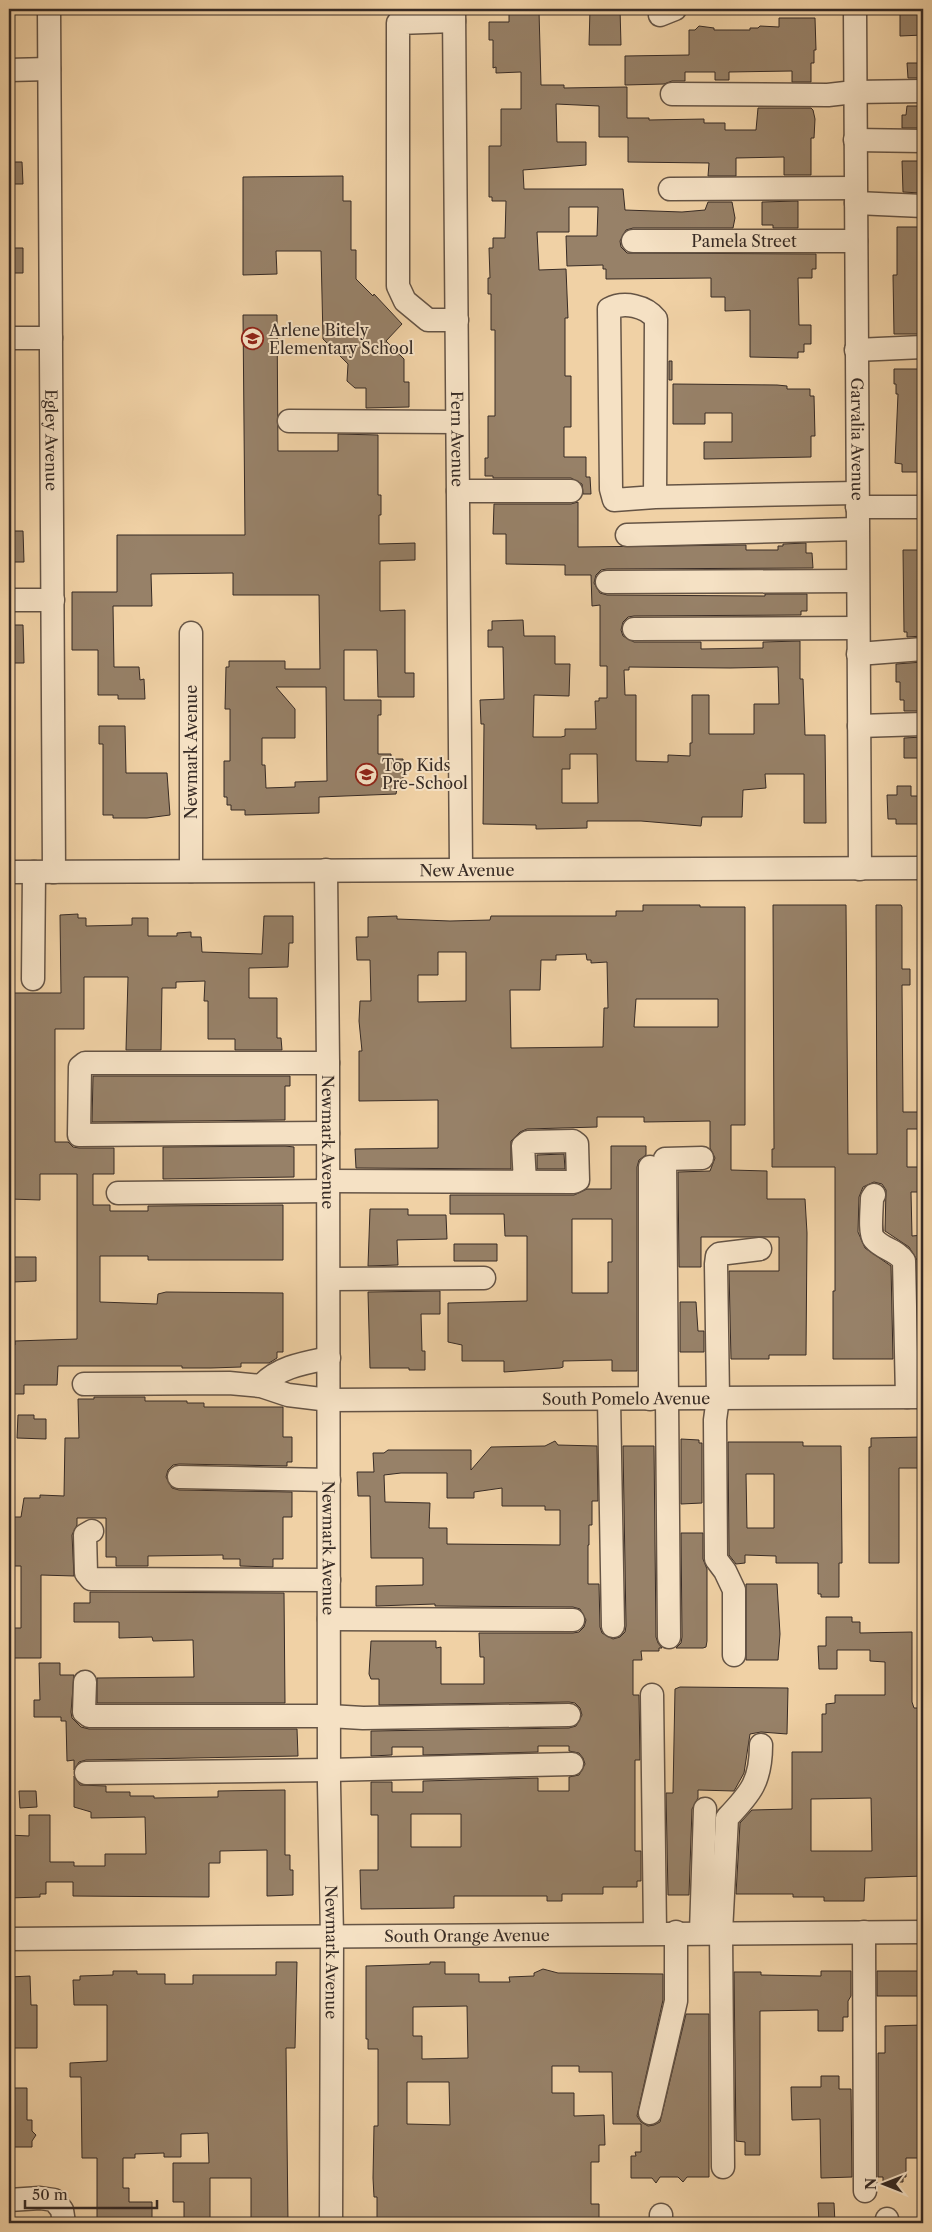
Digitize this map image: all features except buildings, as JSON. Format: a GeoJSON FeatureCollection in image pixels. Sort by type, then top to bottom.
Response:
{"type":"FeatureCollection","features":[{"type":"Feature","properties":{"kind":"street","name":"Egley Avenue"},"geometry":{"type":"LineString","coordinates":[[33,979],[44,872],[53,600],[49,9]]}},
{"type":"Feature","properties":{"kind":"street","name":"Garvalia Avenue"},"geometry":{"type":"LineString","coordinates":[[855,9],[860,869]]}},
{"type":"Feature","properties":{"kind":"street"},"geometry":{"type":"LineString","coordinates":[[454,15],[398,23],[398,286],[405,301],[428,320],[456,320]]}},
{"type":"Feature","properties":{"kind":"street","name":"Fern Avenue"},"geometry":{"type":"LineString","coordinates":[[454,15],[461,869]]}},
{"type":"Feature","properties":{"kind":"street"},"geometry":{"type":"LineString","coordinates":[[9,70],[49,69]]}},
{"type":"Feature","properties":{"kind":"street"},"geometry":{"type":"LineString","coordinates":[[672,94],[828,95],[854,92],[923,91]]}},
{"type":"Feature","properties":{"kind":"street"},"geometry":{"type":"LineString","coordinates":[[855,140],[923,141]]}},
{"type":"Feature","properties":{"kind":"street"},"geometry":{"type":"LineString","coordinates":[[670,188],[855,196],[923,206]]}},
{"type":"Feature","properties":{"kind":"street","name":"Pamela Street"},"geometry":{"type":"LineString","coordinates":[[633,241],[856,241]]}},
{"type":"Feature","properties":{"kind":"street"},"geometry":{"type":"LineString","coordinates":[[655,497],[656,319],[651,312],[640,307],[615,306],[609,309],[612,495],[614,500],[655,497],[857,510]]}},
{"type":"Feature","properties":{"kind":"street"},"geometry":{"type":"LineString","coordinates":[[9,338],[51,338]]}},
{"type":"Feature","properties":{"kind":"street"},"geometry":{"type":"LineString","coordinates":[[856,350],[923,347]]}},
{"type":"Feature","properties":{"kind":"street"},"geometry":{"type":"LineString","coordinates":[[289,421],[457,422]]}},
{"type":"Feature","properties":{"kind":"street"},"geometry":{"type":"LineString","coordinates":[[458,490],[571,491]]}},
{"type":"Feature","properties":{"kind":"street"},"geometry":{"type":"LineString","coordinates":[[627,535],[857,510],[923,507]]}},
{"type":"Feature","properties":{"kind":"street"},"geometry":{"type":"LineString","coordinates":[[607,582],[857,582]]}},
{"type":"Feature","properties":{"kind":"street"},"geometry":{"type":"LineString","coordinates":[[9,600],[53,600]]}},
{"type":"Feature","properties":{"kind":"street"},"geometry":{"type":"LineString","coordinates":[[634,629],[858,628]]}},
{"type":"Feature","properties":{"kind":"street","name":"Newmark Avenue"},"geometry":{"type":"LineString","coordinates":[[191,633],[191,872]]}},
{"type":"Feature","properties":{"kind":"street"},"geometry":{"type":"LineString","coordinates":[[858,654],[923,649]]}},
{"type":"Feature","properties":{"kind":"street"},"geometry":{"type":"LineString","coordinates":[[859,726],[923,724]]}},
{"type":"Feature","properties":{"kind":"street","name":"New Avenue"},"geometry":{"type":"LineString","coordinates":[[9,872],[923,868]]}},
{"type":"Feature","properties":{"kind":"street","name":"Newmark Avenue"},"geometry":{"type":"LineString","coordinates":[[326,870],[329,1279],[329,1777],[332,1937],[331,2223]]}},
{"type":"Feature","properties":{"kind":"street"},"geometry":{"type":"LineString","coordinates":[[328,1063],[85,1063],[80,1067],[79,1135],[328,1133]]}},
{"type":"Feature","properties":{"kind":"street"},"geometry":{"type":"LineString","coordinates":[[659,1399],[665,1159],[702,1158]]}},
{"type":"Feature","properties":{"kind":"street"},"geometry":{"type":"LineString","coordinates":[[650,1167],[670,1638]]}},
{"type":"Feature","properties":{"kind":"street"},"geometry":{"type":"LineString","coordinates":[[118,1193],[525,1182]]}},
{"type":"Feature","properties":{"kind":"street"},"geometry":{"type":"LineString","coordinates":[[874,1195],[872,1198],[872,1233],[874,1239],[900,1256],[904,1261],[915,1397]]}},
{"type":"Feature","properties":{"kind":"street"},"geometry":{"type":"LineString","coordinates":[[734,1655],[734,1590],[725,1571],[716,1559],[717,1256],[760,1250]]}},
{"type":"Feature","properties":{"kind":"street"},"geometry":{"type":"LineString","coordinates":[[329,1279],[484,1278]]}},
{"type":"Feature","properties":{"kind":"street"},"geometry":{"type":"LineString","coordinates":[[261,1386],[270,1376],[284,1369],[329,1358]]}},
{"type":"Feature","properties":{"kind":"street","name":"South Pomelo Avenue"},"geometry":{"type":"LineString","coordinates":[[84,1384],[229,1383],[261,1386],[288,1395],[329,1400],[915,1397]]}},
{"type":"Feature","properties":{"kind":"street"},"geometry":{"type":"LineString","coordinates":[[609,1399],[613,1626]]}},
{"type":"Feature","properties":{"kind":"street"},"geometry":{"type":"LineString","coordinates":[[179,1477],[329,1480]]}},
{"type":"Feature","properties":{"kind":"street"},"geometry":{"type":"LineString","coordinates":[[92,1531],[86,1534],[86,1573],[91,1579],[329,1580]]}},
{"type":"Feature","properties":{"kind":"street"},"geometry":{"type":"LineString","coordinates":[[329,1619],[574,1620]]}},
{"type":"Feature","properties":{"kind":"street"},"geometry":{"type":"LineString","coordinates":[[84,1682],[84,1712],[89,1716],[329,1716],[363,1718],[569,1715]]}},
{"type":"Feature","properties":{"kind":"street"},"geometry":{"type":"LineString","coordinates":[[650,2113],[676,2001],[666,1932],[652,1695]]}},
{"type":"Feature","properties":{"kind":"street"},"geometry":{"type":"LineString","coordinates":[[711,1932],[727,1818],[744,1800],[756,1781],[761,1766],[761,1745]]}},
{"type":"Feature","properties":{"kind":"street"},"geometry":{"type":"LineString","coordinates":[[126,1786],[572,1764]]}},
{"type":"Feature","properties":{"kind":"street"},"geometry":{"type":"LineString","coordinates":[[86,1772],[329,1777]]}},
{"type":"Feature","properties":{"kind":"street"},"geometry":{"type":"LineString","coordinates":[[705,1809],[723,2167]]}},
{"type":"Feature","properties":{"kind":"street","name":"South Orange Avenue"},"geometry":{"type":"LineString","coordinates":[[9,1939],[666,1932],[923,1932]]}},
{"type":"Feature","properties":{"kind":"street"},"geometry":{"type":"LineString","coordinates":[[864,1932],[865,2191]]}},
{"type":"Feature","properties":{"kind":"street"},"geometry":{"type":"LineString","coordinates":[[9,2200],[40,2198],[54,2200],[62,2210],[64,2223]]}},
{"type":"Feature","properties":{"kind":"place","name":"Arlene Bitely Elementary School"},"geometry":{"type":"Point","coordinates":[253,339]}},
{"type":"Feature","properties":{"kind":"place","name":"Top Kids Pre-School"},"geometry":{"type":"Point","coordinates":[366,774]}}]}
